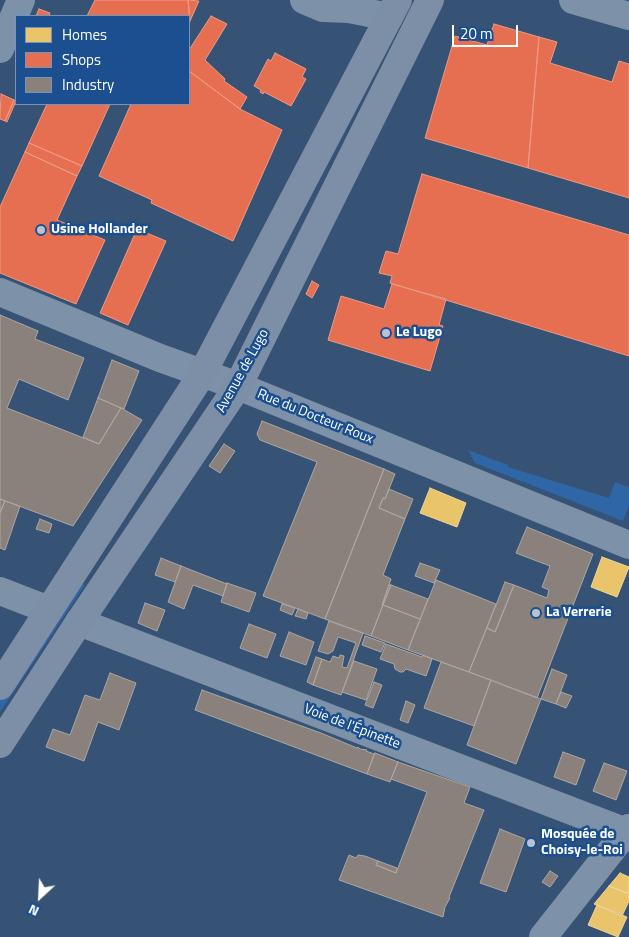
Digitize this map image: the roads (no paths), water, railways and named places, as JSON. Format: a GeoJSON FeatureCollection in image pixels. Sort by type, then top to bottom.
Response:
{"type":"FeatureCollection","features":[{"type":"Feature","properties":{"kind":"main road","name":"Avenue de Lugo"},"geometry":{"type":"LineString","coordinates":[[0,744],[79,622],[238,386],[430,0]]}},
{"type":"Feature","properties":{"kind":"main road"},"geometry":{"type":"LineString","coordinates":[[0,686],[202,374],[393,9]]}},
{"type":"Feature","properties":{"kind":"street"},"geometry":{"type":"LineString","coordinates":[[304,0],[323,8],[351,4],[393,9]]}},
{"type":"Feature","properties":{"kind":"street"},"geometry":{"type":"LineString","coordinates":[[573,0],[629,16]]}},
{"type":"Feature","properties":{"kind":"street"},"geometry":{"type":"LineString","coordinates":[[0,49],[17,2]]}},
{"type":"Feature","properties":{"kind":"street","name":"Rue du Docteur Roux"},"geometry":{"type":"LineString","coordinates":[[0,292],[202,374],[238,386],[629,545]]}},
{"type":"Feature","properties":{"kind":"street"},"geometry":{"type":"LineString","coordinates":[[0,591],[49,610]]}},
{"type":"Feature","properties":{"kind":"street","name":"Voie de l'Épinette"},"geometry":{"type":"LineString","coordinates":[[79,622],[628,831]]}},
{"type":"Feature","properties":{"kind":"street"},"geometry":{"type":"LineString","coordinates":[[543,937],[628,831]]}},
{"type":"Feature","properties":{"kind":"place","name":"Usine Hollander"},"geometry":{"type":"Point","coordinates":[41,230]}},
{"type":"Feature","properties":{"kind":"place","name":"Le Lugo"},"geometry":{"type":"Point","coordinates":[386,333]}},
{"type":"Feature","properties":{"kind":"place","name":"La Verrerie"},"geometry":{"type":"Point","coordinates":[536,613]}},
{"type":"Feature","properties":{"kind":"place","name":"Mosquée de Choisy-le-Roi"},"geometry":{"type":"Point","coordinates":[531,843]}}]}
